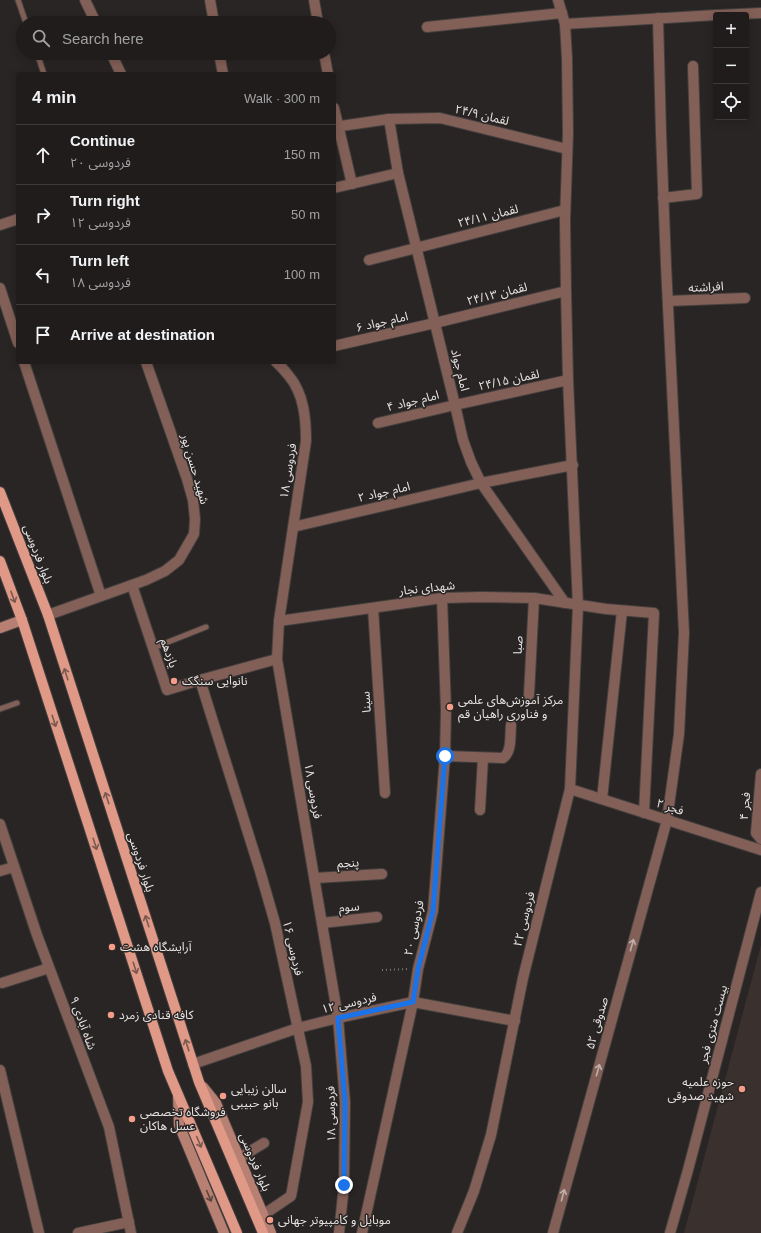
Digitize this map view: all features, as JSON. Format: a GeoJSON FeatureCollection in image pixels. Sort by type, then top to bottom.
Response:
{"type":"FeatureCollection","features":[{"type":"Feature","properties":{"kind":"main road","name":"بلوار فردوسی"},"geometry":{"type":"LineString","coordinates":[[0,492],[48,615],[199,1082],[216,1103],[271,1233]]}},
{"type":"Feature","properties":{"kind":"main road"},"geometry":{"type":"LineString","coordinates":[[0,561],[22,620],[166,1063],[237,1233]]}},
{"type":"Feature","properties":{"kind":"main road"},"geometry":{"type":"LineString","coordinates":[[0,628],[22,620]]}},
{"type":"Feature","properties":{"kind":"main road"},"geometry":{"type":"LineString","coordinates":[[199,1082],[263,1233]]}},
{"type":"Feature","properties":{"kind":"main road"},"geometry":{"type":"LineString","coordinates":[[178,1093],[179,1125],[224,1233]]}},
{"type":"Feature","properties":{"kind":"street"},"geometry":{"type":"LineString","coordinates":[[85,0],[93,16]]}},
{"type":"Feature","properties":{"kind":"street"},"geometry":{"type":"LineString","coordinates":[[210,0],[213,16]]}},
{"type":"Feature","properties":{"kind":"street"},"geometry":{"type":"LineString","coordinates":[[314,0],[317,16]]}},
{"type":"Feature","properties":{"kind":"street","name":"فردوسی ۲۲"},"geometry":{"type":"LineString","coordinates":[[457,1233],[474,1191],[491,1135],[523,978],[570,789],[578,606],[573,465],[568,380],[566,291],[565,210],[567,58],[565,24],[558,0]]}},
{"type":"Feature","properties":{"kind":"street"},"geometry":{"type":"LineString","coordinates":[[427,27],[562,12]]}},
{"type":"Feature","properties":{"kind":"street"},"geometry":{"type":"LineString","coordinates":[[749,14],[761,13]]}},
{"type":"Feature","properties":{"kind":"street"},"geometry":{"type":"LineString","coordinates":[[565,24],[713,15]]}},
{"type":"Feature","properties":{"kind":"street","name":"صدوقی ۵۲"},"geometry":{"type":"LineString","coordinates":[[553,1233],[667,820],[679,734],[684,633],[663,198],[658,18]]}},
{"type":"Feature","properties":{"kind":"street"},"geometry":{"type":"LineString","coordinates":[[114,60],[120,72]]}},
{"type":"Feature","properties":{"kind":"street"},"geometry":{"type":"LineString","coordinates":[[220,60],[223,72]]}},
{"type":"Feature","properties":{"kind":"street"},"geometry":{"type":"LineString","coordinates":[[325,60],[328,72]]}},
{"type":"Feature","properties":{"kind":"street"},"geometry":{"type":"LineString","coordinates":[[663,198],[697,194],[693,66]]}},
{"type":"Feature","properties":{"kind":"street","name":"لقمان ۲۴/۹"},"geometry":{"type":"LineString","coordinates":[[336,127],[389,119],[440,118],[567,148]]}},
{"type":"Feature","properties":{"kind":"street","name":"امام جواد"},"geometry":{"type":"LineString","coordinates":[[389,119],[398,173],[463,440],[481,483],[565,603]]}},
{"type":"Feature","properties":{"kind":"street"},"geometry":{"type":"LineString","coordinates":[[336,127],[352,184]]}},
{"type":"Feature","properties":{"kind":"street"},"geometry":{"type":"LineString","coordinates":[[336,188],[398,173]]}},
{"type":"Feature","properties":{"kind":"street","name":"لقمان ۲۴/۱۱"},"geometry":{"type":"LineString","coordinates":[[369,260],[565,210]]}},
{"type":"Feature","properties":{"kind":"street"},"geometry":{"type":"LineString","coordinates":[[0,225],[16,220]]}},
{"type":"Feature","properties":{"kind":"street"},"geometry":{"type":"LineString","coordinates":[[0,288],[16,337]]}},
{"type":"Feature","properties":{"kind":"street","name":"لقمان ۲۴/۱۳"},"geometry":{"type":"LineString","coordinates":[[435,323],[566,291]]}},
{"type":"Feature","properties":{"kind":"street","name":"افراشته"},"geometry":{"type":"LineString","coordinates":[[668,301],[746,298]]}},
{"type":"Feature","properties":{"kind":"street","name":"امام جواد ۶"},"geometry":{"type":"LineString","coordinates":[[336,346],[435,323]]}},
{"type":"Feature","properties":{"kind":"street"},"geometry":{"type":"LineString","coordinates":[[25,364],[101,596]]}},
{"type":"Feature","properties":{"kind":"street","name":"شهید حسن پور"},"geometry":{"type":"LineString","coordinates":[[48,615],[132,585],[165,571],[180,560],[194,534],[196,519],[193,500],[147,364]]}},
{"type":"Feature","properties":{"kind":"street","name":"فردوسی ۱۸"},"geometry":{"type":"LineString","coordinates":[[278,364],[290,376],[297,389],[303,406],[306,423],[306,441],[279,621],[277,659],[338,1018],[345,1102],[344,1185],[339,1233]]}},
{"type":"Feature","properties":{"kind":"street","name":"لقمان ۲۴/۱۵"},"geometry":{"type":"LineString","coordinates":[[455,405],[568,380]]}},
{"type":"Feature","properties":{"kind":"street","name":"امام جواد ۴"},"geometry":{"type":"LineString","coordinates":[[378,423],[455,405]]}},
{"type":"Feature","properties":{"kind":"street","name":"امام جواد ۲"},"geometry":{"type":"LineString","coordinates":[[293,527],[481,483],[573,465]]}},
{"type":"Feature","properties":{"kind":"street","name":"یازدهم"},"geometry":{"type":"LineString","coordinates":[[132,585],[167,690],[277,659]]}},
{"type":"Feature","properties":{"kind":"street","name":"شهدای نجار"},"geometry":{"type":"LineString","coordinates":[[279,621],[442,598],[481,597],[534,598],[578,606],[654,613],[644,813]]}},
{"type":"Feature","properties":{"kind":"street","name":"فردوسی ۲۰"},"geometry":{"type":"LineString","coordinates":[[362,1233],[413,1002],[418,969],[433,911],[445,756],[446,710],[442,598]]}},
{"type":"Feature","properties":{"kind":"street","name":"صبا"},"geometry":{"type":"LineString","coordinates":[[529,694],[534,598]]}},
{"type":"Feature","properties":{"kind":"street","name":"سینا"},"geometry":{"type":"LineString","coordinates":[[373,608],[385,793]]}},
{"type":"Feature","properties":{"kind":"street"},"geometry":{"type":"LineString","coordinates":[[602,799],[622,610]]}},
{"type":"Feature","properties":{"kind":"street","name":"فردوسی ۱۶"},"geometry":{"type":"LineString","coordinates":[[200,680],[275,923],[306,1066],[308,1102],[291,1196],[263,1215]]}},
{"type":"Feature","properties":{"kind":"street"},"geometry":{"type":"LineString","coordinates":[[445,756],[503,758],[507,756],[509,752],[511,725]]}},
{"type":"Feature","properties":{"kind":"street"},"geometry":{"type":"LineString","coordinates":[[480,810],[483,758]]}},
{"type":"Feature","properties":{"kind":"street","name":"فجر ۴"},"geometry":{"type":"LineString","coordinates":[[761,774],[756,833],[761,839]]}},
{"type":"Feature","properties":{"kind":"street","name":"فجر ۲"},"geometry":{"type":"LineString","coordinates":[[570,789],[761,850]]}},
{"type":"Feature","properties":{"kind":"street","name":"شاه آبادی ۹"},"geometry":{"type":"LineString","coordinates":[[0,824],[49,968],[109,1127],[131,1233]]}},
{"type":"Feature","properties":{"kind":"street"},"geometry":{"type":"LineString","coordinates":[[0,871],[14,867]]}},
{"type":"Feature","properties":{"kind":"street","name":"پنجم"},"geometry":{"type":"LineString","coordinates":[[315,878],[382,874]]}},
{"type":"Feature","properties":{"kind":"street","name":"بیست متری فجر"},"geometry":{"type":"LineString","coordinates":[[670,1233],[761,892]]}},
{"type":"Feature","properties":{"kind":"street","name":"سوم"},"geometry":{"type":"LineString","coordinates":[[322,923],[377,917]]}},
{"type":"Feature","properties":{"kind":"street"},"geometry":{"type":"LineString","coordinates":[[2,983],[49,968]]}},
{"type":"Feature","properties":{"kind":"street","name":"فردوسی ۱۲"},"geometry":{"type":"LineString","coordinates":[[193,1064],[298,1028],[413,1002],[515,1021]]}},
{"type":"Feature","properties":{"kind":"street"},"geometry":{"type":"LineString","coordinates":[[0,1070],[39,1233]]}},
{"type":"Feature","properties":{"kind":"street"},"geometry":{"type":"LineString","coordinates":[[239,1158],[264,1143]]}},
{"type":"Feature","properties":{"kind":"street"},"geometry":{"type":"LineString","coordinates":[[78,1233],[129,1222]]}},
{"type":"Feature","properties":{"kind":"lane"},"geometry":{"type":"LineString","coordinates":[[18,0],[24,16]]}},
{"type":"Feature","properties":{"kind":"lane"},"geometry":{"type":"LineString","coordinates":[[39,60],[43,72]]}},
{"type":"Feature","properties":{"kind":"lane"},"geometry":{"type":"LineString","coordinates":[[153,648],[206,627]]}},
{"type":"Feature","properties":{"kind":"lane"},"geometry":{"type":"LineString","coordinates":[[0,709],[17,703]]}},
{"type":"Feature","properties":{"kind":"path"},"geometry":{"type":"LineString","coordinates":[[382,970],[418,969]]}},
{"type":"Feature","properties":{"kind":"shaded area","name":"حوزه علمیه شهید صدوقی"},"geometry":{"type":"Polygon","coordinates":[[[761,945],[761,1233],[684,1233],[761,945]]]}},
{"type":"Feature","properties":{"kind":"place","name":"نانوایی سنگک"},"geometry":{"type":"Point","coordinates":[174,681]}},
{"type":"Feature","properties":{"kind":"place","name":"مرکز آموزش‌های علمی و فناوری راهیان قم"},"geometry":{"type":"Point","coordinates":[450,707]}},
{"type":"Feature","properties":{"kind":"place","name":"آرایشگاه هشت"},"geometry":{"type":"Point","coordinates":[112,947]}},
{"type":"Feature","properties":{"kind":"place","name":"کافه قنادی زمرد"},"geometry":{"type":"Point","coordinates":[111,1015]}},
{"type":"Feature","properties":{"kind":"place","name":"حوزه علمیه شهید صدوقی"},"geometry":{"type":"Point","coordinates":[742,1089]}},
{"type":"Feature","properties":{"kind":"place","name":"سالن زیبایی بانو حبیبی"},"geometry":{"type":"Point","coordinates":[223,1096]}},
{"type":"Feature","properties":{"kind":"place","name":"فروشگاه تخصصی عسل هاکان"},"geometry":{"type":"Point","coordinates":[132,1119]}},
{"type":"Feature","properties":{"kind":"place","name":"موبایل و کامپیوتر جهانی"},"geometry":{"type":"Point","coordinates":[270,1220]}},
{"type":"Feature","properties":{"kind":"route"},"geometry":{"type":"LineString","coordinates":[[344,1185],[345,1102],[338,1018],[413,1002],[418,969],[433,911],[445,756]]}}]}
